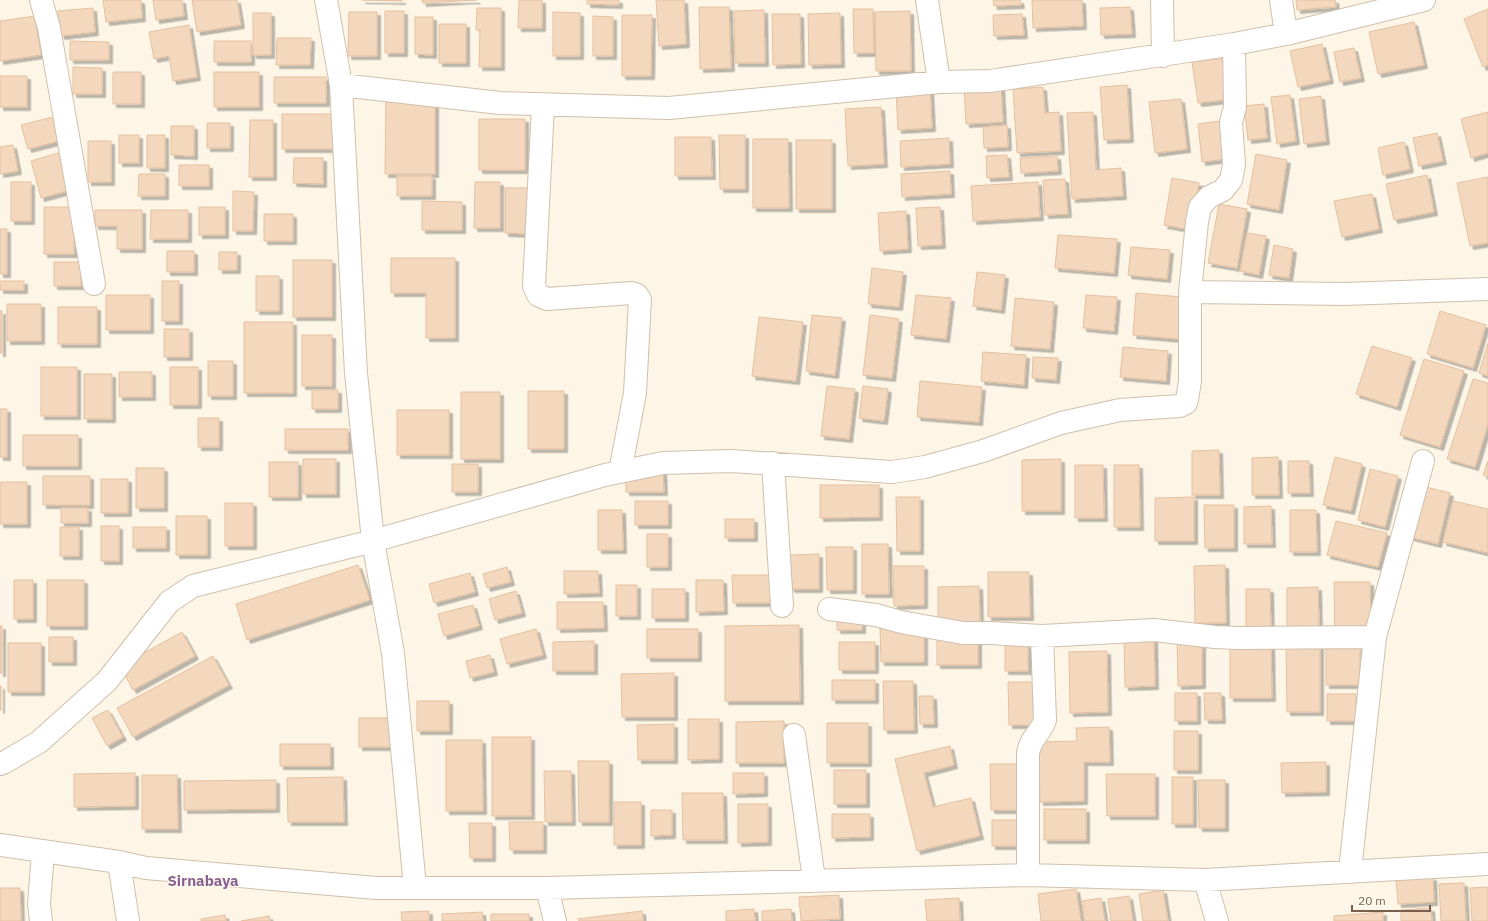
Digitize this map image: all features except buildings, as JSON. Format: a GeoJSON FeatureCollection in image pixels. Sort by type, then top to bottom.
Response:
{"type":"FeatureCollection","features":[{"type":"Feature","properties":{"kind":"street"},"geometry":{"type":"LineString","coordinates":[[41,0],[49,28],[94,284]]}},
{"type":"Feature","properties":{"kind":"street"},"geometry":{"type":"LineString","coordinates":[[326,0],[341,85],[356,373],[373,541],[393,653],[415,887]]}},
{"type":"Feature","properties":{"kind":"street"},"geometry":{"type":"LineString","coordinates":[[927,0],[939,82]]}},
{"type":"Feature","properties":{"kind":"street"},"geometry":{"type":"LineString","coordinates":[[1162,0],[1163,56]]}},
{"type":"Feature","properties":{"kind":"street"},"geometry":{"type":"LineString","coordinates":[[1281,0],[1286,34]]}},
{"type":"Feature","properties":{"kind":"street"},"geometry":{"type":"LineString","coordinates":[[341,85],[500,103],[669,108],[939,82],[990,81],[1163,56],[1234,44],[1286,34],[1424,0]]}},
{"type":"Feature","properties":{"kind":"street"},"geometry":{"type":"LineString","coordinates":[[0,764],[39,742],[107,681],[169,602],[193,586],[373,541],[605,475],[663,463],[730,461],[892,472],[925,467],[983,451],[1061,422],[1120,410],[1180,406],[1186,403],[1190,381],[1190,292],[1197,222],[1200,207],[1209,197],[1223,190],[1232,180],[1234,165],[1232,122],[1235,107],[1234,44]]}},
{"type":"Feature","properties":{"kind":"street"},"geometry":{"type":"LineString","coordinates":[[543,105],[534,286],[538,295],[547,299],[632,293],[637,295],[640,300],[635,393],[620,472]]}},
{"type":"Feature","properties":{"kind":"street"},"geometry":{"type":"LineString","coordinates":[[1190,292],[1344,294],[1488,288]]}},
{"type":"Feature","properties":{"kind":"street"},"geometry":{"type":"LineString","coordinates":[[1350,872],[1375,637],[1423,461]]}},
{"type":"Feature","properties":{"kind":"street"},"geometry":{"type":"LineString","coordinates":[[774,463],[782,606]]}},
{"type":"Feature","properties":{"kind":"street"},"geometry":{"type":"LineString","coordinates":[[829,609],[876,615],[901,622],[963,633],[1042,636],[1154,630],[1214,637],[1238,638],[1375,637]]}},
{"type":"Feature","properties":{"kind":"street"},"geometry":{"type":"LineString","coordinates":[[1028,874],[1028,754],[1030,744],[1042,729],[1044,720],[1042,636]]}},
{"type":"Feature","properties":{"kind":"street"},"geometry":{"type":"LineString","coordinates":[[794,735],[814,880]]}},
{"type":"Feature","properties":{"kind":"street"},"geometry":{"type":"LineString","coordinates":[[0,845],[119,862],[146,868],[360,886],[415,887],[547,888],[1028,874],[1205,880],[1488,864]]}},
{"type":"Feature","properties":{"kind":"street"},"geometry":{"type":"LineString","coordinates":[[41,921],[39,904],[43,852]]}},
{"type":"Feature","properties":{"kind":"street"},"geometry":{"type":"LineString","coordinates":[[119,862],[128,921]]}},
{"type":"Feature","properties":{"kind":"street"},"geometry":{"type":"LineString","coordinates":[[1205,880],[1217,921]]}},
{"type":"Feature","properties":{"kind":"street"},"geometry":{"type":"LineString","coordinates":[[547,888],[555,921]]}},
{"type":"Feature","properties":{"kind":"district","name":"Sirnabaya"},"geometry":{"type":"Point","coordinates":[203,880]}}]}
